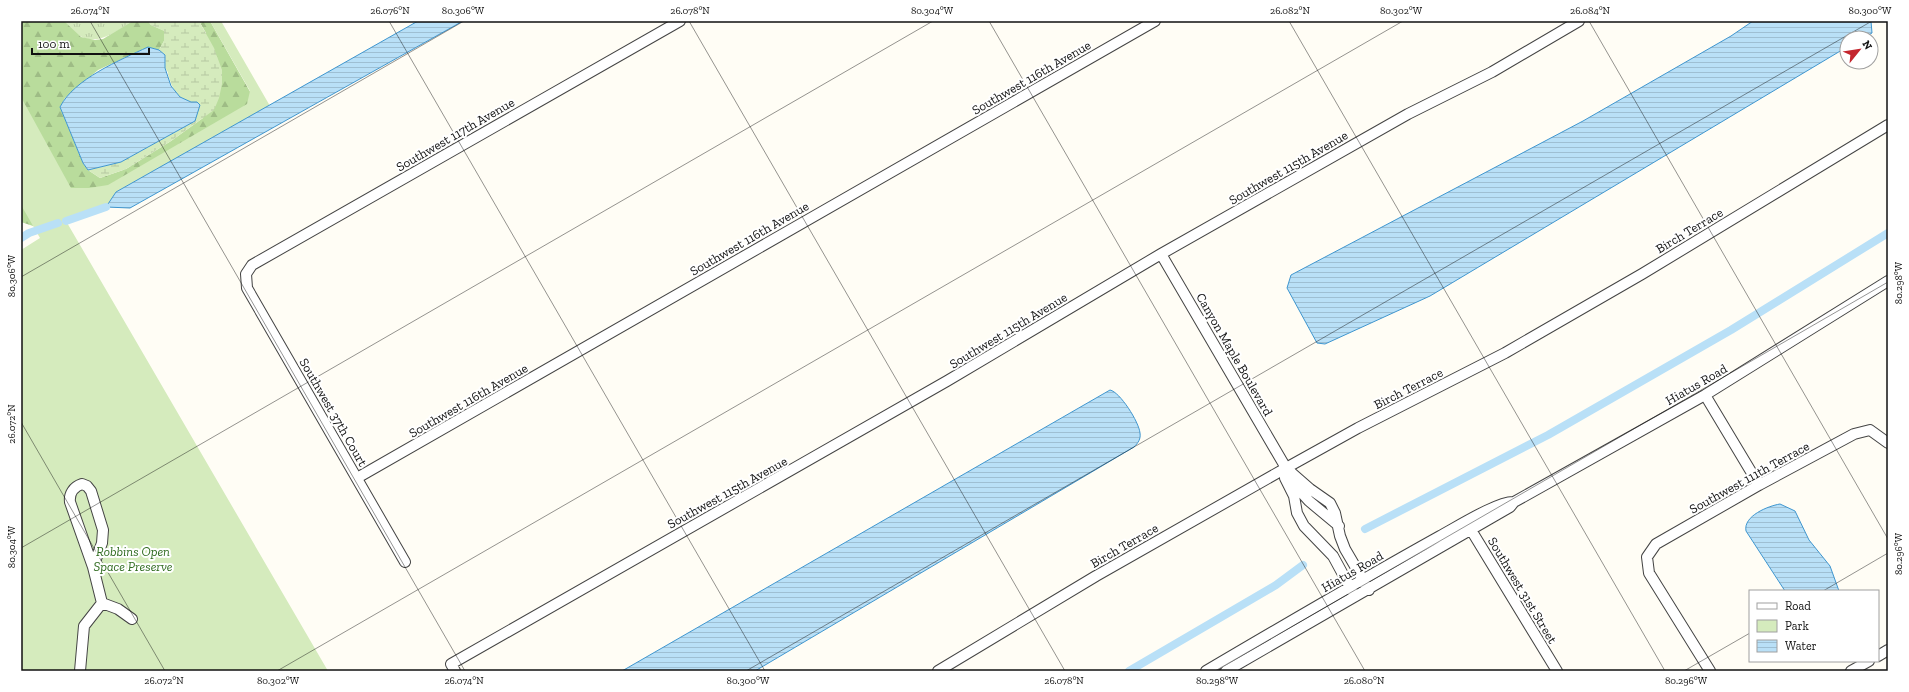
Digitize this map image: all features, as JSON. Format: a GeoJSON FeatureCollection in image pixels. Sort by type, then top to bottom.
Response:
{"type":"FeatureCollection","features":[{"type":"Feature","properties":{"kind":"street","name":"Southwest 117th Avenue"},"geometry":{"type":"LineString","coordinates":[[246,274],[252,265],[680,21]]}},
{"type":"Feature","properties":{"kind":"street","name":"Southwest 116th Avenue"},"geometry":{"type":"LineString","coordinates":[[357,478],[1155,21]]}},
{"type":"Feature","properties":{"kind":"street","name":"Southwest 115th Avenue"},"geometry":{"type":"LineString","coordinates":[[453,667],[914,400],[1161,254],[1408,114],[1492,72],[1579,21]]}},
{"type":"Feature","properties":{"kind":"street","name":"Birch Terrace"},"geometry":{"type":"LineString","coordinates":[[938,671],[1096,576],[1286,468],[1358,428],[1505,353],[1642,274],[1888,125]]}},
{"type":"Feature","properties":{"kind":"street","name":"Canyon Maple Boulevard"},"geometry":{"type":"LineString","coordinates":[[1161,254],[1286,468],[1330,503],[1339,526],[1340,536],[1345,549],[1369,590]]}},
{"type":"Feature","properties":{"kind":"street","name":"Southwest 37th Court"},"geometry":{"type":"LineString","coordinates":[[246,274],[247,288],[404,562]]}},
{"type":"Feature","properties":{"kind":"street","name":"Hiatus Road"},"geometry":{"type":"LineString","coordinates":[[1226,671],[1369,590],[1506,501],[1514,502],[1705,395],[1888,281]]}},
{"type":"Feature","properties":{"kind":"street"},"geometry":{"type":"LineString","coordinates":[[1705,395],[1759,485]]}},
{"type":"Feature","properties":{"kind":"street","name":"Southwest 111th Terrace"},"geometry":{"type":"LineString","coordinates":[[1710,671],[1649,573],[1647,557],[1656,544],[1759,485],[1854,434],[1870,430],[1888,443]]}},
{"type":"Feature","properties":{"kind":"street","name":"Canyon Maple Boulevard"},"geometry":{"type":"LineString","coordinates":[[1286,468],[1285,478],[1294,496],[1297,513],[1304,526],[1333,556],[1355,597]]}},
{"type":"Feature","properties":{"kind":"street","name":"Canyon Maple Boulevard"},"geometry":{"type":"LineString","coordinates":[[1295,476],[1300,492],[1309,502],[1339,526]]}},
{"type":"Feature","properties":{"kind":"street"},"geometry":{"type":"LineString","coordinates":[[93,567],[102,543],[103,530],[91,491],[87,486],[82,484],[72,490],[69,496],[70,502],[93,567],[102,603]]}},
{"type":"Feature","properties":{"kind":"street"},"geometry":{"type":"LineString","coordinates":[[1297,513],[1309,502]]}},
{"type":"Feature","properties":{"kind":"street","name":"Hiatus Road"},"geometry":{"type":"LineString","coordinates":[[1206,671],[1363,579],[1469,526]]}},
{"type":"Feature","properties":{"kind":"street","name":"Southwest 31st Street"},"geometry":{"type":"LineString","coordinates":[[1469,526],[1557,671]]}},
{"type":"Feature","properties":{"kind":"street"},"geometry":{"type":"LineString","coordinates":[[102,603],[118,609],[132,619]]}},
{"type":"Feature","properties":{"kind":"street"},"geometry":{"type":"LineString","coordinates":[[80,671],[84,626],[102,603]]}},
{"type":"Feature","properties":{"kind":"street"},"geometry":{"type":"LineString","coordinates":[[1879,655],[1888,650]]}},
{"type":"Feature","properties":{"kind":"street"},"geometry":{"type":"LineString","coordinates":[[1851,671],[1867,665]]}},
{"type":"Feature","properties":{"kind":"green space"},"geometry":{"type":"Polygon","coordinates":[[[21,21],[64,21],[81,37],[95,40],[103,39],[133,21],[148,21],[151,25],[165,31],[164,41],[159,50],[148,47],[98,70],[65,98],[60,107],[83,163],[88,170],[100,178],[126,169],[171,141],[203,118],[206,33],[199,21],[210,21],[261,111],[33,226],[21,222],[21,21]]]}},
{"type":"Feature","properties":{"kind":"green space"},"geometry":{"type":"Polygon","coordinates":[[[64,21],[133,21],[106,37],[89,39],[73,31],[64,21]]]}},
{"type":"Feature","properties":{"kind":"green space"},"geometry":{"type":"Polygon","coordinates":[[[148,21],[199,21],[214,48],[222,70],[222,84],[219,98],[214,110],[171,141],[126,169],[100,178],[88,170],[121,162],[195,121],[197,102],[185,100],[177,94],[171,84],[168,72],[165,68],[165,55],[159,50],[164,41],[164,31],[151,25],[148,21]]]}},
{"type":"Feature","properties":{"kind":"green space","name":"Robbins Open Space Preserve"},"geometry":{"type":"Polygon","coordinates":[[[210,21],[221,21],[270,106],[116,192],[106,207],[66,221],[328,671],[21,671],[21,250],[40,238],[21,205],[21,97],[71,188],[89,188],[108,185],[247,104],[250,91],[210,21]]]}},
{"type":"Feature","properties":{"kind":"water"},"geometry":{"type":"Polygon","coordinates":[[[418,21],[463,21],[130,208],[106,207],[116,192],[418,21]]]}},
{"type":"Feature","properties":{"kind":"water"},"geometry":{"type":"Polygon","coordinates":[[[1753,21],[1871,21],[1872,30],[1839,30],[1839,52],[1430,296],[1325,344],[1317,343],[1287,288],[1291,275],[1583,121],[1731,36],[1753,21]]]}},
{"type":"Feature","properties":{"kind":"water"},"geometry":{"type":"Polygon","coordinates":[[[148,47],[159,50],[165,55],[165,68],[171,86],[180,97],[191,102],[197,102],[200,105],[195,121],[121,162],[88,170],[83,163],[60,107],[67,97],[87,79],[112,64],[148,47]]]}},
{"type":"Feature","properties":{"kind":"water"},"geometry":{"type":"Polygon","coordinates":[[[1110,390],[1119,396],[1124,402],[1139,428],[1140,437],[1134,447],[755,671],[622,671],[1110,390]]]}},
{"type":"Feature","properties":{"kind":"water"},"geometry":{"type":"Polygon","coordinates":[[[1780,504],[1795,511],[1809,540],[1830,566],[1839,590],[1784,590],[1746,531],[1748,521],[1752,516],[1769,507],[1780,504]]]}},
{"type":"Feature","properties":{"kind":"waterway"},"geometry":{"type":"LineString","coordinates":[[66,221],[106,207]]}},
{"type":"Feature","properties":{"kind":"waterway"},"geometry":{"type":"LineString","coordinates":[[21,238],[29,233],[58,223]]}},
{"type":"Feature","properties":{"kind":"waterway"},"geometry":{"type":"LineString","coordinates":[[1365,529],[1548,435],[1731,330],[1888,233]]}},
{"type":"Feature","properties":{"kind":"waterway"},"geometry":{"type":"LineString","coordinates":[[1129,671],[1276,585],[1303,565]]}}]}
